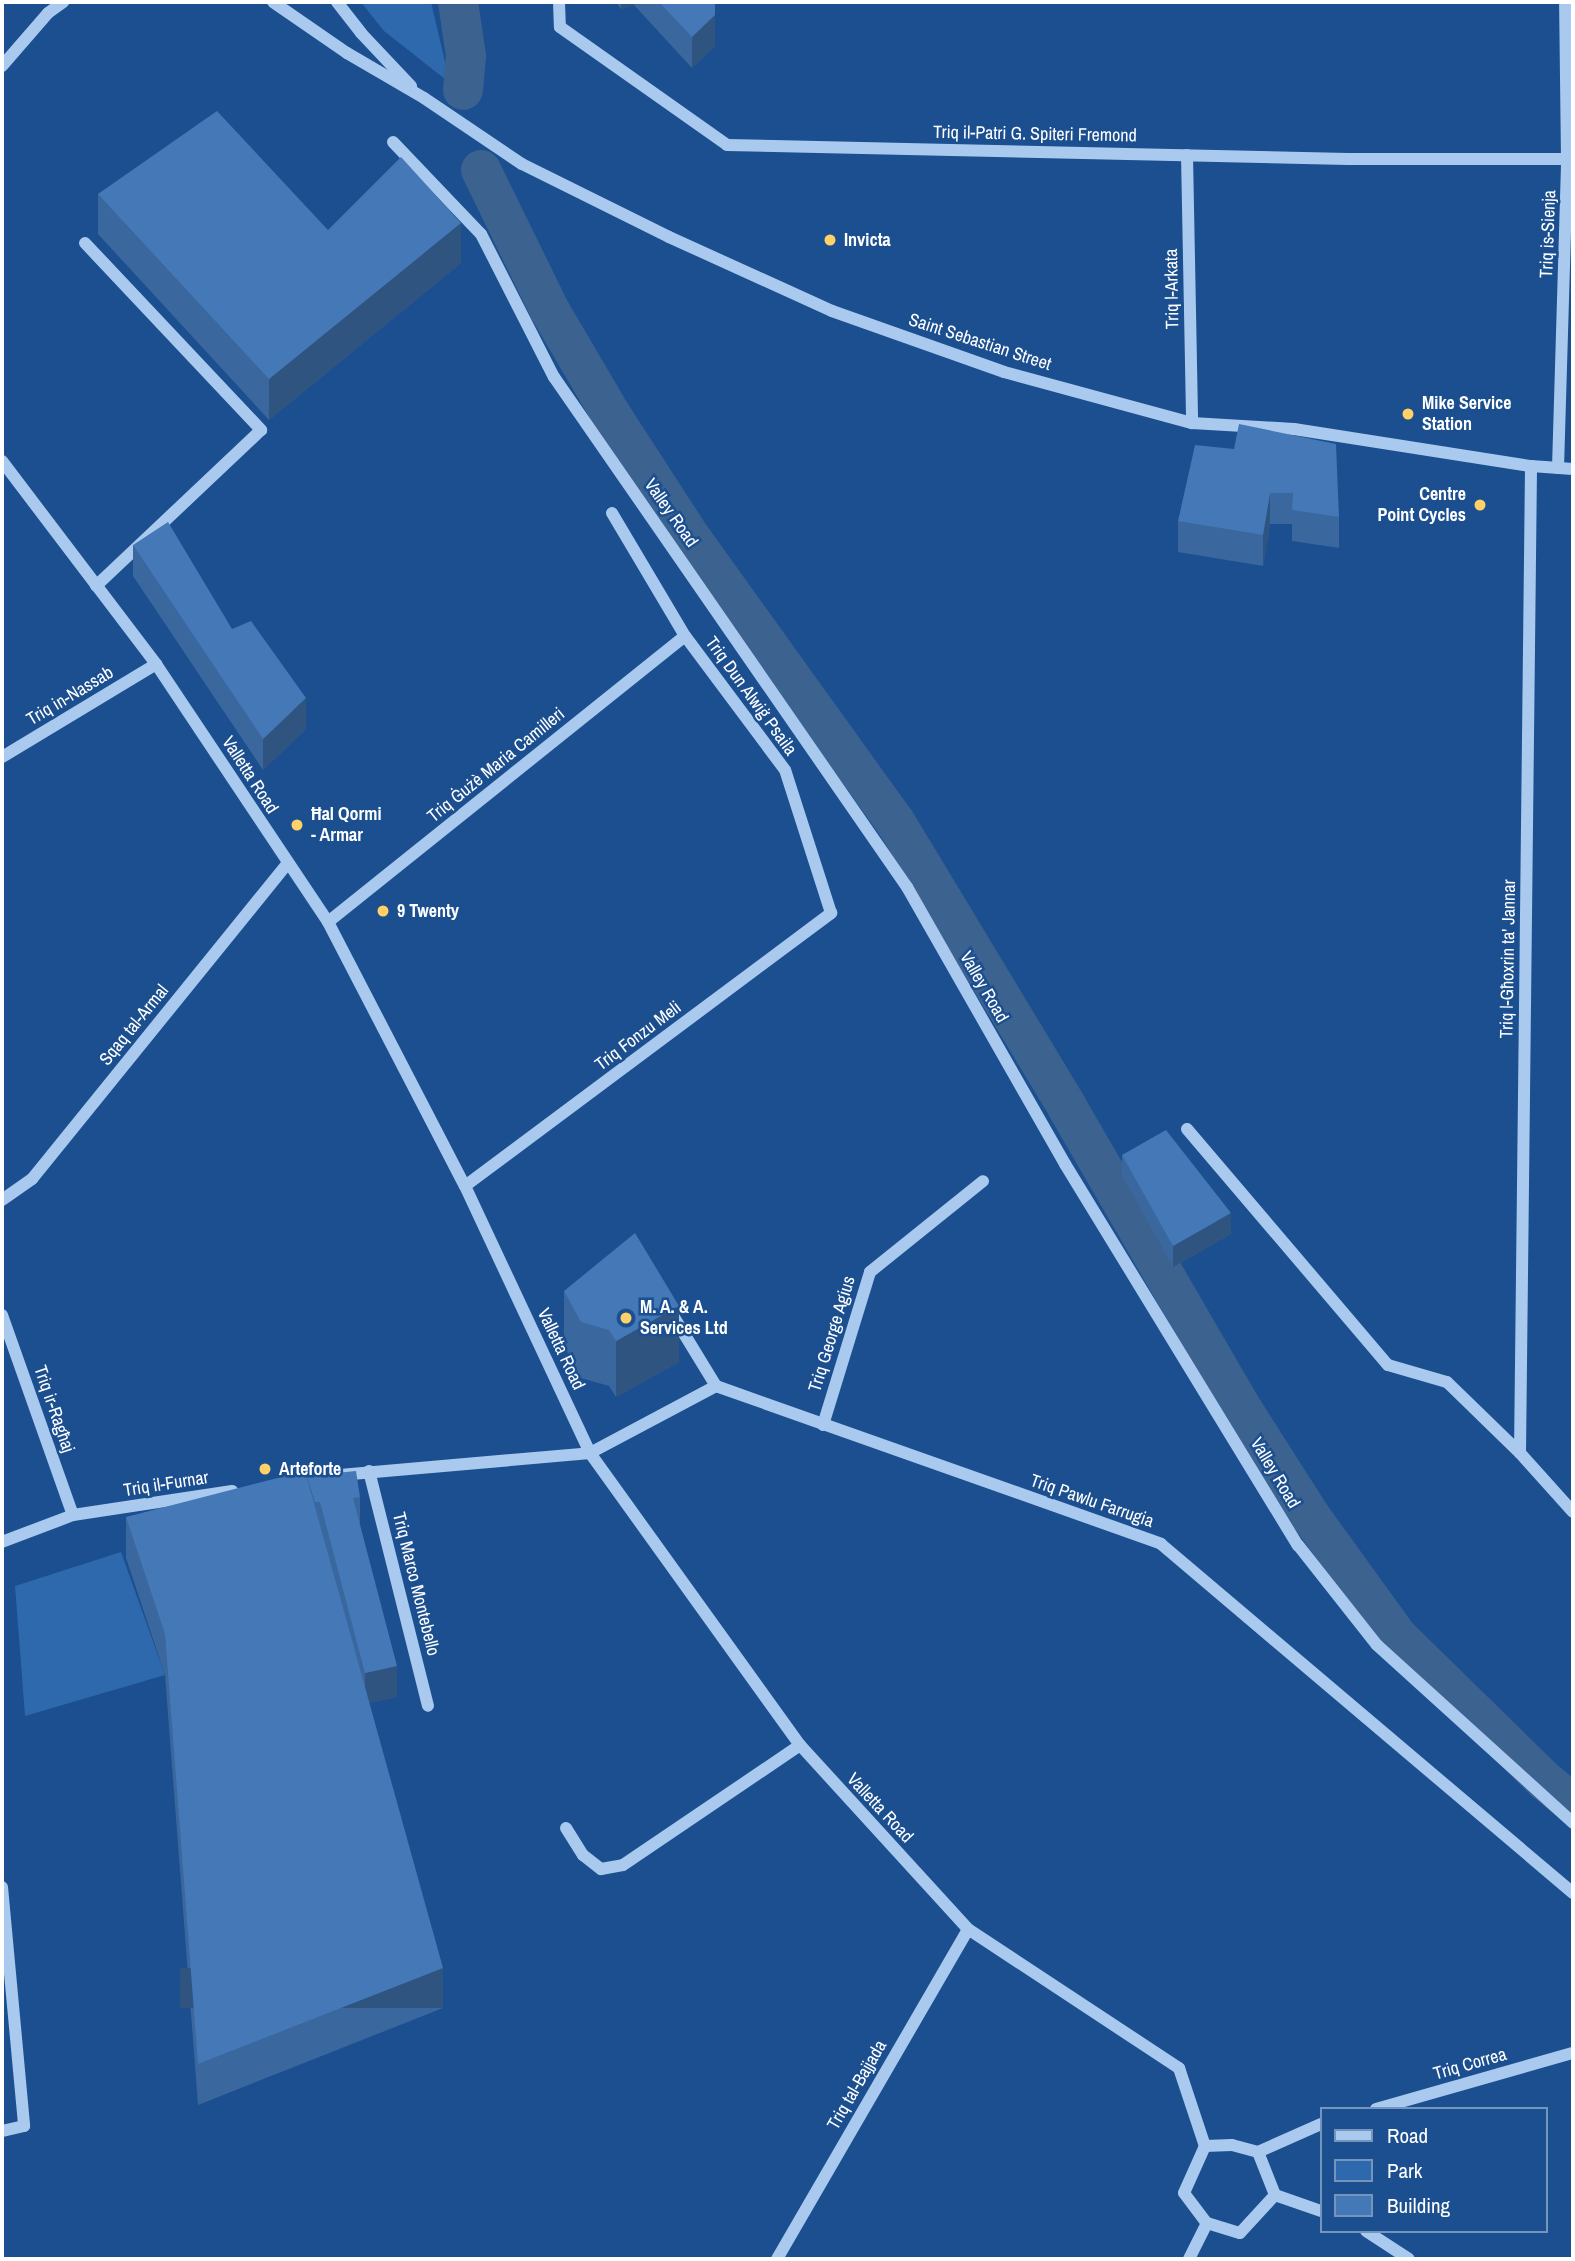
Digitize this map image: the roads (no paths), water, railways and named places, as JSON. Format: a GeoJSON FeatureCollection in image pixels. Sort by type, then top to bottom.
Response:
{"type":"FeatureCollection","features":[{"type":"Feature","properties":{"kind":"street"},"geometry":{"type":"LineString","coordinates":[[2,66],[48,13],[62,2]]}},
{"type":"Feature","properties":{"kind":"street","name":"Saint Sebastian Street"},"geometry":{"type":"LineString","coordinates":[[273,2],[347,53],[424,98],[522,164],[669,237],[832,311],[1004,372],[1192,423],[1294,429],[1531,466],[1573,469]]}},
{"type":"Feature","properties":{"kind":"street","name":"Saint Sebastian Street"},"geometry":{"type":"LineString","coordinates":[[337,2],[361,33],[424,98]]}},
{"type":"Feature","properties":{"kind":"street","name":"Triq il-Patri G. Spiteri Fremond"},"geometry":{"type":"LineString","coordinates":[[559,2],[560,27],[727,145],[1187,155],[1570,159]]}},
{"type":"Feature","properties":{"kind":"street","name":"Triq is-Sienja"},"geometry":{"type":"LineString","coordinates":[[1558,468],[1570,159],[1565,2]]}},
{"type":"Feature","properties":{"kind":"street","name":"Valley Road"},"geometry":{"type":"LineString","coordinates":[[393,142],[481,234],[554,377],[907,887],[1065,1164],[1298,1545],[1377,1644],[1573,1823]]}},
{"type":"Feature","properties":{"kind":"street","name":"Triq l-Arkata"},"geometry":{"type":"LineString","coordinates":[[1187,155],[1192,423]]}},
{"type":"Feature","properties":{"kind":"street"},"geometry":{"type":"LineString","coordinates":[[85,243],[261,430],[96,586]]}},
{"type":"Feature","properties":{"kind":"street","name":"Valletta Road"},"geometry":{"type":"LineString","coordinates":[[2,461],[156,664],[328,922],[465,1186],[590,1453],[800,1745],[968,1929],[1179,2068],[1205,2146]]}},
{"type":"Feature","properties":{"kind":"street","name":"Triq l-Għoxrin ta' Jannar"},"geometry":{"type":"LineString","coordinates":[[1520,1453],[1531,466]]}},
{"type":"Feature","properties":{"kind":"street","name":"Triq Dun Alwiġ Psaila"},"geometry":{"type":"LineString","coordinates":[[612,513],[685,635],[785,770],[831,913]]}},
{"type":"Feature","properties":{"kind":"street","name":"Triq Ġużè Maria Camilleri"},"geometry":{"type":"LineString","coordinates":[[328,922],[685,635]]}},
{"type":"Feature","properties":{"kind":"street","name":"Triq in-Nassab"},"geometry":{"type":"LineString","coordinates":[[2,757],[156,664]]}},
{"type":"Feature","properties":{"kind":"street","name":"Sqaq tal-Armal"},"geometry":{"type":"LineString","coordinates":[[2,1200],[32,1179],[287,864]]}},
{"type":"Feature","properties":{"kind":"street","name":"Triq Fonzu Meli"},"geometry":{"type":"LineString","coordinates":[[465,1186],[831,913]]}},
{"type":"Feature","properties":{"kind":"street"},"geometry":{"type":"LineString","coordinates":[[1187,1129],[1388,1365],[1447,1382],[1520,1453],[1573,1512]]}},
{"type":"Feature","properties":{"kind":"street","name":"Triq George Agius"},"geometry":{"type":"LineString","coordinates":[[822,1424],[870,1272],[983,1181]]}},
{"type":"Feature","properties":{"kind":"street"},"geometry":{"type":"LineString","coordinates":[[328,1477],[369,1471],[590,1453],[716,1386],[668,1308]]}},
{"type":"Feature","properties":{"kind":"street","name":"Triq ir-Ragħaj"},"geometry":{"type":"LineString","coordinates":[[2,1315],[73,1516]]}},
{"type":"Feature","properties":{"kind":"street","name":"Triq Pawlu Farrugia"},"geometry":{"type":"LineString","coordinates":[[716,1386],[1161,1544],[1573,1894]]}},
{"type":"Feature","properties":{"kind":"street","name":"Triq Marco Montebello"},"geometry":{"type":"LineString","coordinates":[[369,1471],[428,1706]]}},
{"type":"Feature","properties":{"kind":"street","name":"Triq il-Furnar"},"geometry":{"type":"LineString","coordinates":[[2,1542],[73,1516],[248,1489]]}},
{"type":"Feature","properties":{"kind":"street"},"geometry":{"type":"LineString","coordinates":[[566,1828],[583,1856],[601,1869],[623,1864],[800,1745]]}},
{"type":"Feature","properties":{"kind":"street"},"geometry":{"type":"LineString","coordinates":[[2,1887],[24,2126],[2,2132]]}},
{"type":"Feature","properties":{"kind":"street","name":"Triq tal-Bajjada"},"geometry":{"type":"LineString","coordinates":[[777,2259],[968,1929]]}},
{"type":"Feature","properties":{"kind":"street","name":"Triq Correa"},"geometry":{"type":"LineString","coordinates":[[1383,2107],[1573,2053]]}},
{"type":"Feature","properties":{"kind":"street"},"geometry":{"type":"LineString","coordinates":[[1275,2195],[1240,2233],[1207,2223],[1184,2193],[1205,2146],[1232,2145],[1258,2152],[1320,2124]]}},
{"type":"Feature","properties":{"kind":"street"},"geometry":{"type":"LineString","coordinates":[[1258,2152],[1275,2195],[1320,2211]]}},
{"type":"Feature","properties":{"kind":"street"},"geometry":{"type":"LineString","coordinates":[[1189,2259],[1207,2223]]}},
{"type":"Feature","properties":{"kind":"street"},"geometry":{"type":"LineString","coordinates":[[1369,2233],[1409,2259]]}},
{"type":"Feature","properties":{"kind":"waterway"},"geometry":{"type":"LineString","coordinates":[[458,2],[466,56],[463,90]]}},
{"type":"Feature","properties":{"kind":"waterway"},"geometry":{"type":"LineString","coordinates":[[481,170],[549,309],[610,413],[691,538],[896,823],[1067,1107],[1239,1404],[1311,1517],[1398,1637],[1545,1781],[1573,1804]]}},
{"type":"Feature","properties":{"kind":"place","name":"Invicta"},"geometry":{"type":"Point","coordinates":[830,240]}},
{"type":"Feature","properties":{"kind":"place","name":"Mike Service Station"},"geometry":{"type":"Point","coordinates":[1408,414]}},
{"type":"Feature","properties":{"kind":"place","name":"Centre Point Cycles"},"geometry":{"type":"Point","coordinates":[1480,505]}},
{"type":"Feature","properties":{"kind":"place","name":"Ħal Qormi - Armar"},"geometry":{"type":"Point","coordinates":[297,825]}},
{"type":"Feature","properties":{"kind":"place","name":"9 Twenty"},"geometry":{"type":"Point","coordinates":[383,911]}},
{"type":"Feature","properties":{"kind":"place","name":"M. A. & A. Services Ltd"},"geometry":{"type":"Point","coordinates":[626,1318]}},
{"type":"Feature","properties":{"kind":"place","name":"Arteforte"},"geometry":{"type":"Point","coordinates":[265,1469]}}]}
